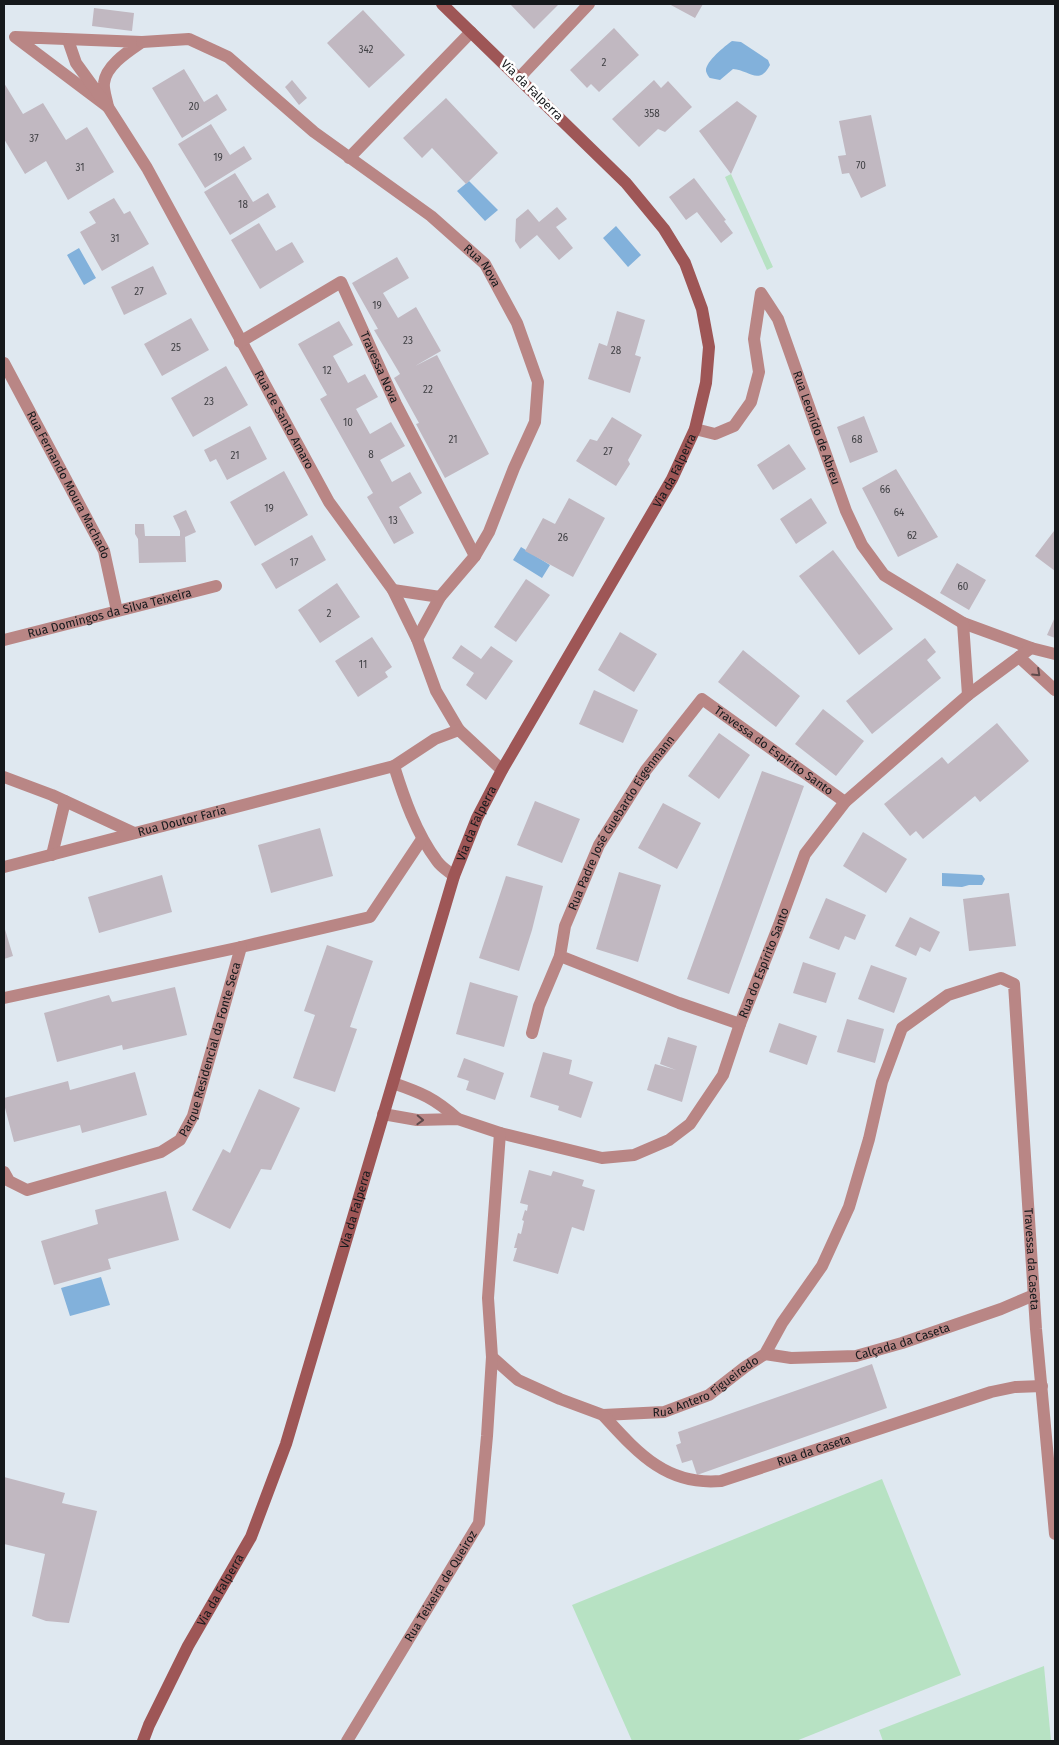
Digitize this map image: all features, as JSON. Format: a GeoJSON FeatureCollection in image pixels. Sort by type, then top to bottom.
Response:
{"type":"FeatureCollection","features":[{"type":"Feature","properties":{"kind":"main road","name":"Via da Falperra"},"geometry":{"type":"LineString","coordinates":[[143,1741],[149,1724],[188,1646],[252,1537],[286,1444],[454,876],[477,818],[502,770],[672,478],[695,429],[706,382],[709,347],[702,309],[686,263],[664,229],[626,182],[442,4]]}},
{"type":"Feature","properties":{"kind":"street"},"geometry":{"type":"LineString","coordinates":[[518,78],[589,4]]}},
{"type":"Feature","properties":{"kind":"street"},"geometry":{"type":"LineString","coordinates":[[349,158],[471,32]]}},
{"type":"Feature","properties":{"kind":"street"},"geometry":{"type":"LineString","coordinates":[[9,36],[108,107]]}},
{"type":"Feature","properties":{"kind":"street","name":"Rua Nova"},"geometry":{"type":"LineString","coordinates":[[9,36],[142,42],[189,39],[228,58],[314,132],[431,216],[485,264],[518,323],[538,382],[535,422],[514,468],[489,532],[475,556],[440,597],[418,639]]}},
{"type":"Feature","properties":{"kind":"street","name":"Rua de Santo Amaro"},"geometry":{"type":"LineString","coordinates":[[68,40],[76,63],[108,107],[147,168],[328,502],[393,590],[418,639],[436,691],[459,730],[502,770]]}},
{"type":"Feature","properties":{"kind":"street"},"geometry":{"type":"LineString","coordinates":[[108,107],[104,82],[111,67],[121,56],[142,42]]}},
{"type":"Feature","properties":{"kind":"street","name":"Travessa Nova"},"geometry":{"type":"LineString","coordinates":[[240,342],[341,282],[396,404],[475,556]]}},
{"type":"Feature","properties":{"kind":"street","name":"Rua Leonído de Abreu"},"geometry":{"type":"LineString","coordinates":[[695,429],[714,434],[734,426],[751,402],[759,372],[754,339],[761,292],[778,319],[846,511],[862,545],[884,575],[963,623],[1031,648],[1055,654]]}},
{"type":"Feature","properties":{"kind":"street","name":"Rua Fernando Moura Machado"},"geometry":{"type":"LineString","coordinates":[[4,363],[104,551],[117,611]]}},
{"type":"Feature","properties":{"kind":"street","name":"Rua Domingos da Silva Teixeira"},"geometry":{"type":"LineString","coordinates":[[4,640],[216,586]]}},
{"type":"Feature","properties":{"kind":"street"},"geometry":{"type":"LineString","coordinates":[[393,590],[440,597]]}},
{"type":"Feature","properties":{"kind":"street"},"geometry":{"type":"LineString","coordinates":[[963,623],[968,695]]}},
{"type":"Feature","properties":{"kind":"street","name":"Rua do Espírito Santo"},"geometry":{"type":"LineString","coordinates":[[458,1119],[500,1133],[602,1158],[634,1154],[669,1140],[690,1124],[723,1075],[740,1024],[805,854],[845,802],[968,695],[1031,648]]}},
{"type":"Feature","properties":{"kind":"street"},"geometry":{"type":"LineString","coordinates":[[1019,657],[1055,690]]}},
{"type":"Feature","properties":{"kind":"street","name":"Travessa do Espírito Santo"},"geometry":{"type":"LineString","coordinates":[[702,699],[845,802]]}},
{"type":"Feature","properties":{"kind":"street","name":"Rua Padre José Guebardo Eigenmann"},"geometry":{"type":"LineString","coordinates":[[532,1033],[542,998],[560,956],[565,926],[599,845],[646,770],[702,699]]}},
{"type":"Feature","properties":{"kind":"street","name":"Rua Doutor Faria"},"geometry":{"type":"LineString","coordinates":[[4,867],[394,766],[434,739],[459,730]]}},
{"type":"Feature","properties":{"kind":"street"},"geometry":{"type":"LineString","coordinates":[[394,766],[422,840],[438,862],[454,876]]}},
{"type":"Feature","properties":{"kind":"street"},"geometry":{"type":"LineString","coordinates":[[4,777],[65,801],[134,833]]}},
{"type":"Feature","properties":{"kind":"street"},"geometry":{"type":"LineString","coordinates":[[52,855],[65,801]]}},
{"type":"Feature","properties":{"kind":"street","name":"Parque Residencial da Fonte Seca"},"geometry":{"type":"LineString","coordinates":[[4,998],[370,917],[422,840]]}},
{"type":"Feature","properties":{"kind":"street","name":"Parque Residencial da Fonte Seca"},"geometry":{"type":"LineString","coordinates":[[4,1172],[10,1181],[27,1190],[161,1152],[180,1140],[193,1116],[241,947]]}},
{"type":"Feature","properties":{"kind":"street"},"geometry":{"type":"LineString","coordinates":[[560,956],[679,1004],[740,1024]]}},
{"type":"Feature","properties":{"kind":"street","name":"Rua Antero Figueiredo"},"geometry":{"type":"LineString","coordinates":[[492,1357],[518,1380],[603,1416],[664,1412],[709,1395],[765,1354],[782,1323],[822,1266],[849,1207],[869,1138],[882,1082],[902,1028],[948,995],[1001,978],[1014,984]]}},
{"type":"Feature","properties":{"kind":"street","name":"Travessa da Caseta"},"geometry":{"type":"LineString","coordinates":[[1014,984],[1034,1295],[1055,1534]]}},
{"type":"Feature","properties":{"kind":"street"},"geometry":{"type":"LineString","coordinates":[[393,1083],[423,1093],[439,1102],[458,1119]]}},
{"type":"Feature","properties":{"kind":"street"},"geometry":{"type":"LineString","coordinates":[[383,1114],[417,1120],[458,1119]]}},
{"type":"Feature","properties":{"kind":"street"},"geometry":{"type":"LineString","coordinates":[[492,1357],[488,1298],[500,1133]]}},
{"type":"Feature","properties":{"kind":"street","name":"Calçada da Caseta"},"geometry":{"type":"LineString","coordinates":[[765,1354],[791,1358],[856,1356],[902,1343],[1001,1309],[1034,1295]]}},
{"type":"Feature","properties":{"kind":"street","name":"Rua Teixeira de Queiroz"},"geometry":{"type":"LineString","coordinates":[[347,1741],[479,1523],[492,1357]]}},
{"type":"Feature","properties":{"kind":"street","name":"Rua da Caseta"},"geometry":{"type":"LineString","coordinates":[[603,1416],[634,1448],[656,1466],[673,1475],[705,1483],[721,1481],[991,1392],[1015,1387],[1042,1386]]}},
{"type":"Feature","properties":{"kind":"green space"},"geometry":{"type":"Polygon","coordinates":[[[731,174],[773,267],[767,270],[725,177],[731,174]]]}},
{"type":"Feature","properties":{"kind":"green space"},"geometry":{"type":"Polygon","coordinates":[[[882,1479],[961,1675],[796,1741],[632,1741],[572,1605],[882,1479]]]}},
{"type":"Feature","properties":{"kind":"green space"},"geometry":{"type":"Polygon","coordinates":[[[1044,1666],[1051,1741],[883,1741],[879,1730],[1044,1666]]]}},
{"type":"Feature","properties":{"kind":"water"},"geometry":{"type":"Polygon","coordinates":[[[732,41],[741,42],[768,60],[770,65],[762,75],[753,75],[733,69],[720,80],[710,78],[706,71],[709,63],[716,54],[732,41]]]}},
{"type":"Feature","properties":{"kind":"water"},"geometry":{"type":"Polygon","coordinates":[[[469,181],[498,210],[485,221],[457,191],[469,181]]]}},
{"type":"Feature","properties":{"kind":"water"},"geometry":{"type":"Polygon","coordinates":[[[616,226],[641,255],[628,267],[603,238],[616,226]]]}},
{"type":"Feature","properties":{"kind":"water"},"geometry":{"type":"Polygon","coordinates":[[[79,248],[96,278],[84,285],[67,255],[79,248]]]}},
{"type":"Feature","properties":{"kind":"water"},"geometry":{"type":"Polygon","coordinates":[[[521,547],[550,565],[542,578],[513,560],[521,547]]]}},
{"type":"Feature","properties":{"kind":"water"},"geometry":{"type":"Polygon","coordinates":[[[942,873],[982,875],[985,879],[982,885],[942,886],[942,873]]]}},
{"type":"Feature","properties":{"kind":"water"},"geometry":{"type":"Polygon","coordinates":[[[101,1277],[110,1305],[70,1316],[61,1288],[101,1277]]]}},
{"type":"Feature","properties":{"kind":"building"},"geometry":{"type":"Polygon","coordinates":[[[510,4],[559,4],[534,29],[510,4]]]}},
{"type":"Feature","properties":{"kind":"building"},"geometry":{"type":"Polygon","coordinates":[[[669,4],[703,4],[695,18],[669,4]]]}},
{"type":"Feature","properties":{"kind":"building"},"geometry":{"type":"Polygon","coordinates":[[[94,8],[134,13],[132,31],[92,26],[94,8]]]}},
{"type":"Feature","properties":{"kind":"building"},"geometry":{"type":"Polygon","coordinates":[[[363,10],[405,55],[369,88],[327,43],[363,10]]]}},
{"type":"Feature","properties":{"kind":"building"},"geometry":{"type":"Polygon","coordinates":[[[614,28],[639,55],[599,92],[591,84],[587,88],[570,70],[614,28]]]}},
{"type":"Feature","properties":{"kind":"building"},"geometry":{"type":"Polygon","coordinates":[[[184,69],[204,102],[217,94],[227,110],[182,138],[152,88],[184,69]]]}},
{"type":"Feature","properties":{"kind":"building"},"geometry":{"type":"Polygon","coordinates":[[[292,80],[307,98],[299,105],[285,87],[292,80]]]}},
{"type":"Feature","properties":{"kind":"building"},"geometry":{"type":"Polygon","coordinates":[[[654,80],[661,88],[668,81],[692,107],[665,132],[658,129],[639,147],[612,119],[654,80]]]}},
{"type":"Feature","properties":{"kind":"building"},"geometry":{"type":"Polygon","coordinates":[[[4,83],[23,114],[43,103],[66,140],[87,127],[114,172],[68,200],[46,161],[25,174],[4,139],[4,83]]]}},
{"type":"Feature","properties":{"kind":"building"},"geometry":{"type":"Polygon","coordinates":[[[446,98],[498,153],[466,184],[432,148],[422,158],[403,138],[446,98]]]}},
{"type":"Feature","properties":{"kind":"building"},"geometry":{"type":"Polygon","coordinates":[[[737,101],[757,116],[731,174],[699,131],[737,101]]]}},
{"type":"Feature","properties":{"kind":"building"},"geometry":{"type":"Polygon","coordinates":[[[871,115],[886,186],[861,198],[849,173],[842,174],[838,156],[846,155],[839,121],[871,115]]]}},
{"type":"Feature","properties":{"kind":"building"},"geometry":{"type":"Polygon","coordinates":[[[211,124],[230,155],[244,146],[252,159],[205,188],[178,144],[211,124]]]}},
{"type":"Feature","properties":{"kind":"building"},"geometry":{"type":"Polygon","coordinates":[[[235,173],[253,202],[268,193],[276,207],[230,235],[204,192],[235,173]]]}},
{"type":"Feature","properties":{"kind":"building"},"geometry":{"type":"Polygon","coordinates":[[[694,178],[726,220],[724,221],[733,233],[721,243],[697,212],[686,220],[669,197],[694,178]]]}},
{"type":"Feature","properties":{"kind":"building"},"geometry":{"type":"Polygon","coordinates":[[[114,198],[124,214],[130,211],[149,244],[102,271],[80,232],[96,223],[89,212],[114,198]]]}},
{"type":"Feature","properties":{"kind":"building"},"geometry":{"type":"Polygon","coordinates":[[[557,207],[567,219],[556,227],[573,248],[559,260],[537,235],[520,249],[515,241],[516,219],[528,209],[539,222],[557,207]]]}},
{"type":"Feature","properties":{"kind":"building"},"geometry":{"type":"Polygon","coordinates":[[[259,223],[276,251],[292,242],[304,262],[260,289],[231,240],[259,223]]]}},
{"type":"Feature","properties":{"kind":"building"},"geometry":{"type":"Polygon","coordinates":[[[397,257],[409,278],[383,293],[398,318],[416,307],[441,351],[415,366],[437,355],[489,454],[445,478],[416,424],[419,423],[394,378],[400,374],[374,330],[378,329],[352,283],[397,257]]]}},
{"type":"Feature","properties":{"kind":"building"},"geometry":{"type":"Polygon","coordinates":[[[153,266],[167,294],[124,315],[111,287],[153,266]]]}},
{"type":"Feature","properties":{"kind":"building"},"geometry":{"type":"Polygon","coordinates":[[[617,311],[645,320],[635,355],[641,357],[630,393],[588,379],[599,343],[607,346],[617,311]]]}},
{"type":"Feature","properties":{"kind":"building"},"geometry":{"type":"Polygon","coordinates":[[[191,318],[209,350],[162,376],[144,344],[191,318]]]}},
{"type":"Feature","properties":{"kind":"building"},"geometry":{"type":"Polygon","coordinates":[[[339,321],[353,345],[333,356],[348,383],[365,374],[378,397],[356,409],[370,434],[391,422],[405,446],[380,460],[392,482],[410,472],[422,493],[399,507],[414,533],[394,544],[367,497],[373,493],[320,399],[327,395],[298,344],[339,321]]]}},
{"type":"Feature","properties":{"kind":"building"},"geometry":{"type":"Polygon","coordinates":[[[226,366],[248,405],[193,437],[171,398],[226,366]]]}},
{"type":"Feature","properties":{"kind":"building"},"geometry":{"type":"Polygon","coordinates":[[[864,416],[878,452],[850,463],[837,427],[864,416]]]}},
{"type":"Feature","properties":{"kind":"building"},"geometry":{"type":"Polygon","coordinates":[[[612,417],[642,435],[628,460],[630,464],[616,486],[576,461],[590,439],[597,441],[612,417]]]}},
{"type":"Feature","properties":{"kind":"building"},"geometry":{"type":"Polygon","coordinates":[[[250,426],[267,459],[227,480],[216,459],[210,462],[204,450],[250,426]]]}},
{"type":"Feature","properties":{"kind":"building"},"geometry":{"type":"Polygon","coordinates":[[[789,444],[806,469],[773,490],[757,465],[789,444]]]}},
{"type":"Feature","properties":{"kind":"building"},"geometry":{"type":"Polygon","coordinates":[[[896,469],[938,537],[898,557],[862,488],[896,469]]]}},
{"type":"Feature","properties":{"kind":"building"},"geometry":{"type":"Polygon","coordinates":[[[284,471],[308,515],[255,546],[230,502],[284,471]]]}},
{"type":"Feature","properties":{"kind":"building"},"geometry":{"type":"Polygon","coordinates":[[[569,498],[605,518],[573,577],[525,551],[543,518],[555,524],[569,498]]]}},
{"type":"Feature","properties":{"kind":"building"},"geometry":{"type":"Polygon","coordinates":[[[811,498],[827,523],[796,544],[780,519],[811,498]]]}},
{"type":"Feature","properties":{"kind":"building"},"geometry":{"type":"Polygon","coordinates":[[[186,510],[196,532],[185,537],[186,562],[139,563],[135,524],[144,524],[145,536],[180,536],[180,531],[173,516],[186,510]]]}},
{"type":"Feature","properties":{"kind":"building"},"geometry":{"type":"Polygon","coordinates":[[[1055,532],[1055,571],[1035,556],[1055,532]]]}},
{"type":"Feature","properties":{"kind":"building"},"geometry":{"type":"Polygon","coordinates":[[[312,535],[326,560],[276,589],[261,564],[312,535]]]}},
{"type":"Feature","properties":{"kind":"building"},"geometry":{"type":"Polygon","coordinates":[[[833,550],[893,629],[859,655],[799,576],[833,550]]]}},
{"type":"Feature","properties":{"kind":"building"},"geometry":{"type":"Polygon","coordinates":[[[957,563],[986,580],[969,610],[940,593],[957,563]]]}},
{"type":"Feature","properties":{"kind":"building"},"geometry":{"type":"Polygon","coordinates":[[[526,579],[550,595],[516,642],[494,627],[526,579]]]}},
{"type":"Feature","properties":{"kind":"building"},"geometry":{"type":"Polygon","coordinates":[[[337,583],[360,617],[320,643],[298,610],[337,583]]]}},
{"type":"Feature","properties":{"kind":"building"},"geometry":{"type":"Polygon","coordinates":[[[1055,617],[1055,638],[1047,635],[1055,617]]]}},
{"type":"Feature","properties":{"kind":"building"},"geometry":{"type":"Polygon","coordinates":[[[620,632],[657,654],[634,692],[598,670],[620,632]]]}},
{"type":"Feature","properties":{"kind":"building"},"geometry":{"type":"Polygon","coordinates":[[[372,637],[392,667],[385,672],[388,677],[358,697],[335,661],[372,637]]]}},
{"type":"Feature","properties":{"kind":"building"},"geometry":{"type":"Polygon","coordinates":[[[925,638],[936,652],[927,660],[941,678],[872,734],[846,701],[925,638]]]}},
{"type":"Feature","properties":{"kind":"building"},"geometry":{"type":"Polygon","coordinates":[[[461,645],[481,659],[491,646],[513,661],[486,700],[466,685],[474,673],[452,658],[461,645]]]}},
{"type":"Feature","properties":{"kind":"building"},"geometry":{"type":"Polygon","coordinates":[[[743,650],[800,696],[776,727],[718,682],[743,650]]]}},
{"type":"Feature","properties":{"kind":"building"},"geometry":{"type":"Polygon","coordinates":[[[594,690],[638,710],[623,743],[579,724],[594,690]]]}},
{"type":"Feature","properties":{"kind":"building"},"geometry":{"type":"Polygon","coordinates":[[[823,709],[864,741],[836,776],[795,744],[823,709]]]}},
{"type":"Feature","properties":{"kind":"building"},"geometry":{"type":"Polygon","coordinates":[[[997,723],[1029,761],[980,802],[975,796],[923,839],[916,831],[910,836],[884,804],[942,757],[948,764],[997,723]]]}},
{"type":"Feature","properties":{"kind":"building"},"geometry":{"type":"Polygon","coordinates":[[[719,733],[750,755],[719,799],[688,776],[719,733]]]}},
{"type":"Feature","properties":{"kind":"building"},"geometry":{"type":"Polygon","coordinates":[[[762,771],[804,786],[729,994],[687,979],[762,771]]]}},
{"type":"Feature","properties":{"kind":"building"},"geometry":{"type":"Polygon","coordinates":[[[535,801],[580,819],[562,863],[517,845],[535,801]]]}},
{"type":"Feature","properties":{"kind":"building"},"geometry":{"type":"Polygon","coordinates":[[[663,803],[701,823],[677,869],[638,848],[663,803]]]}},
{"type":"Feature","properties":{"kind":"building"},"geometry":{"type":"Polygon","coordinates":[[[320,828],[333,876],[271,893],[258,845],[320,828]]]}},
{"type":"Feature","properties":{"kind":"building"},"geometry":{"type":"Polygon","coordinates":[[[863,832],[907,859],[886,893],[843,866],[863,832]]]}},
{"type":"Feature","properties":{"kind":"building"},"geometry":{"type":"Polygon","coordinates":[[[619,872],[661,885],[638,962],[596,949],[619,872]]]}},
{"type":"Feature","properties":{"kind":"building"},"geometry":{"type":"Polygon","coordinates":[[[162,875],[172,912],[99,933],[88,897],[162,875]]]}},
{"type":"Feature","properties":{"kind":"building"},"geometry":{"type":"Polygon","coordinates":[[[506,876],[543,886],[519,971],[479,958],[506,876]]]}},
{"type":"Feature","properties":{"kind":"building"},"geometry":{"type":"Polygon","coordinates":[[[1009,893],[1016,946],[969,951],[963,899],[1009,893]]]}},
{"type":"Feature","properties":{"kind":"building"},"geometry":{"type":"Polygon","coordinates":[[[826,898],[866,915],[855,940],[845,936],[839,950],[809,938],[826,898]]]}},
{"type":"Feature","properties":{"kind":"building"},"geometry":{"type":"Polygon","coordinates":[[[910,917],[940,932],[930,952],[920,947],[916,956],[895,946],[910,917]]]}},
{"type":"Feature","properties":{"kind":"building"},"geometry":{"type":"Polygon","coordinates":[[[4,926],[13,956],[4,959],[4,926]]]}},
{"type":"Feature","properties":{"kind":"building"},"geometry":{"type":"Polygon","coordinates":[[[327,945],[373,961],[350,1027],[357,1029],[335,1092],[293,1078],[315,1015],[304,1011],[327,945]]]}},
{"type":"Feature","properties":{"kind":"building"},"geometry":{"type":"Polygon","coordinates":[[[803,962],[836,973],[826,1003],[793,993],[803,962]]]}},
{"type":"Feature","properties":{"kind":"building"},"geometry":{"type":"Polygon","coordinates":[[[871,965],[907,978],[894,1013],[858,999],[871,965]]]}},
{"type":"Feature","properties":{"kind":"building"},"geometry":{"type":"Polygon","coordinates":[[[470,982],[518,996],[504,1047],[456,1034],[470,982]]]}},
{"type":"Feature","properties":{"kind":"building"},"geometry":{"type":"Polygon","coordinates":[[[175,987],[187,1035],[123,1050],[122,1045],[57,1062],[44,1013],[109,995],[112,1002],[175,987]]]}},
{"type":"Feature","properties":{"kind":"building"},"geometry":{"type":"Polygon","coordinates":[[[847,1019],[884,1029],[875,1063],[837,1052],[847,1019]]]}},
{"type":"Feature","properties":{"kind":"building"},"geometry":{"type":"Polygon","coordinates":[[[779,1023],[817,1036],[807,1065],[769,1052],[779,1023]]]}},
{"type":"Feature","properties":{"kind":"building"},"geometry":{"type":"Polygon","coordinates":[[[668,1037],[697,1046],[682,1102],[647,1090],[655,1064],[676,1070],[660,1064],[668,1037]]]}},
{"type":"Feature","properties":{"kind":"building"},"geometry":{"type":"Polygon","coordinates":[[[543,1052],[572,1060],[569,1074],[593,1082],[581,1118],[558,1110],[559,1106],[530,1097],[543,1052]]]}},
{"type":"Feature","properties":{"kind":"building"},"geometry":{"type":"Polygon","coordinates":[[[464,1058],[504,1073],[495,1100],[466,1090],[469,1081],[457,1077],[464,1058]]]}},
{"type":"Feature","properties":{"kind":"building"},"geometry":{"type":"Polygon","coordinates":[[[135,1072],[147,1115],[82,1133],[80,1125],[14,1142],[4,1098],[68,1081],[70,1090],[135,1072]]]}},
{"type":"Feature","properties":{"kind":"building"},"geometry":{"type":"Polygon","coordinates":[[[259,1089],[300,1108],[271,1170],[261,1169],[230,1229],[192,1210],[223,1149],[230,1153],[259,1089]]]}},
{"type":"Feature","properties":{"kind":"building"},"geometry":{"type":"Polygon","coordinates":[[[529,1170],[551,1176],[553,1171],[584,1180],[582,1186],[595,1190],[584,1231],[572,1227],[558,1274],[513,1261],[517,1248],[514,1248],[518,1233],[521,1234],[524,1221],[522,1220],[525,1210],[527,1211],[528,1205],[520,1203],[529,1170]]]}},
{"type":"Feature","properties":{"kind":"building"},"geometry":{"type":"Polygon","coordinates":[[[166,1191],[179,1240],[108,1259],[111,1269],[54,1285],[41,1241],[98,1224],[95,1210],[166,1191]]]}},
{"type":"Feature","properties":{"kind":"building"},"geometry":{"type":"Polygon","coordinates":[[[872,1364],[887,1408],[697,1475],[692,1460],[682,1463],[676,1445],[681,1443],[678,1432],[872,1364]]]}},
{"type":"Feature","properties":{"kind":"building"},"geometry":{"type":"Polygon","coordinates":[[[4,1477],[65,1493],[62,1503],[97,1511],[69,1623],[46,1621],[32,1616],[45,1554],[4,1544],[4,1477]]]}}]}
